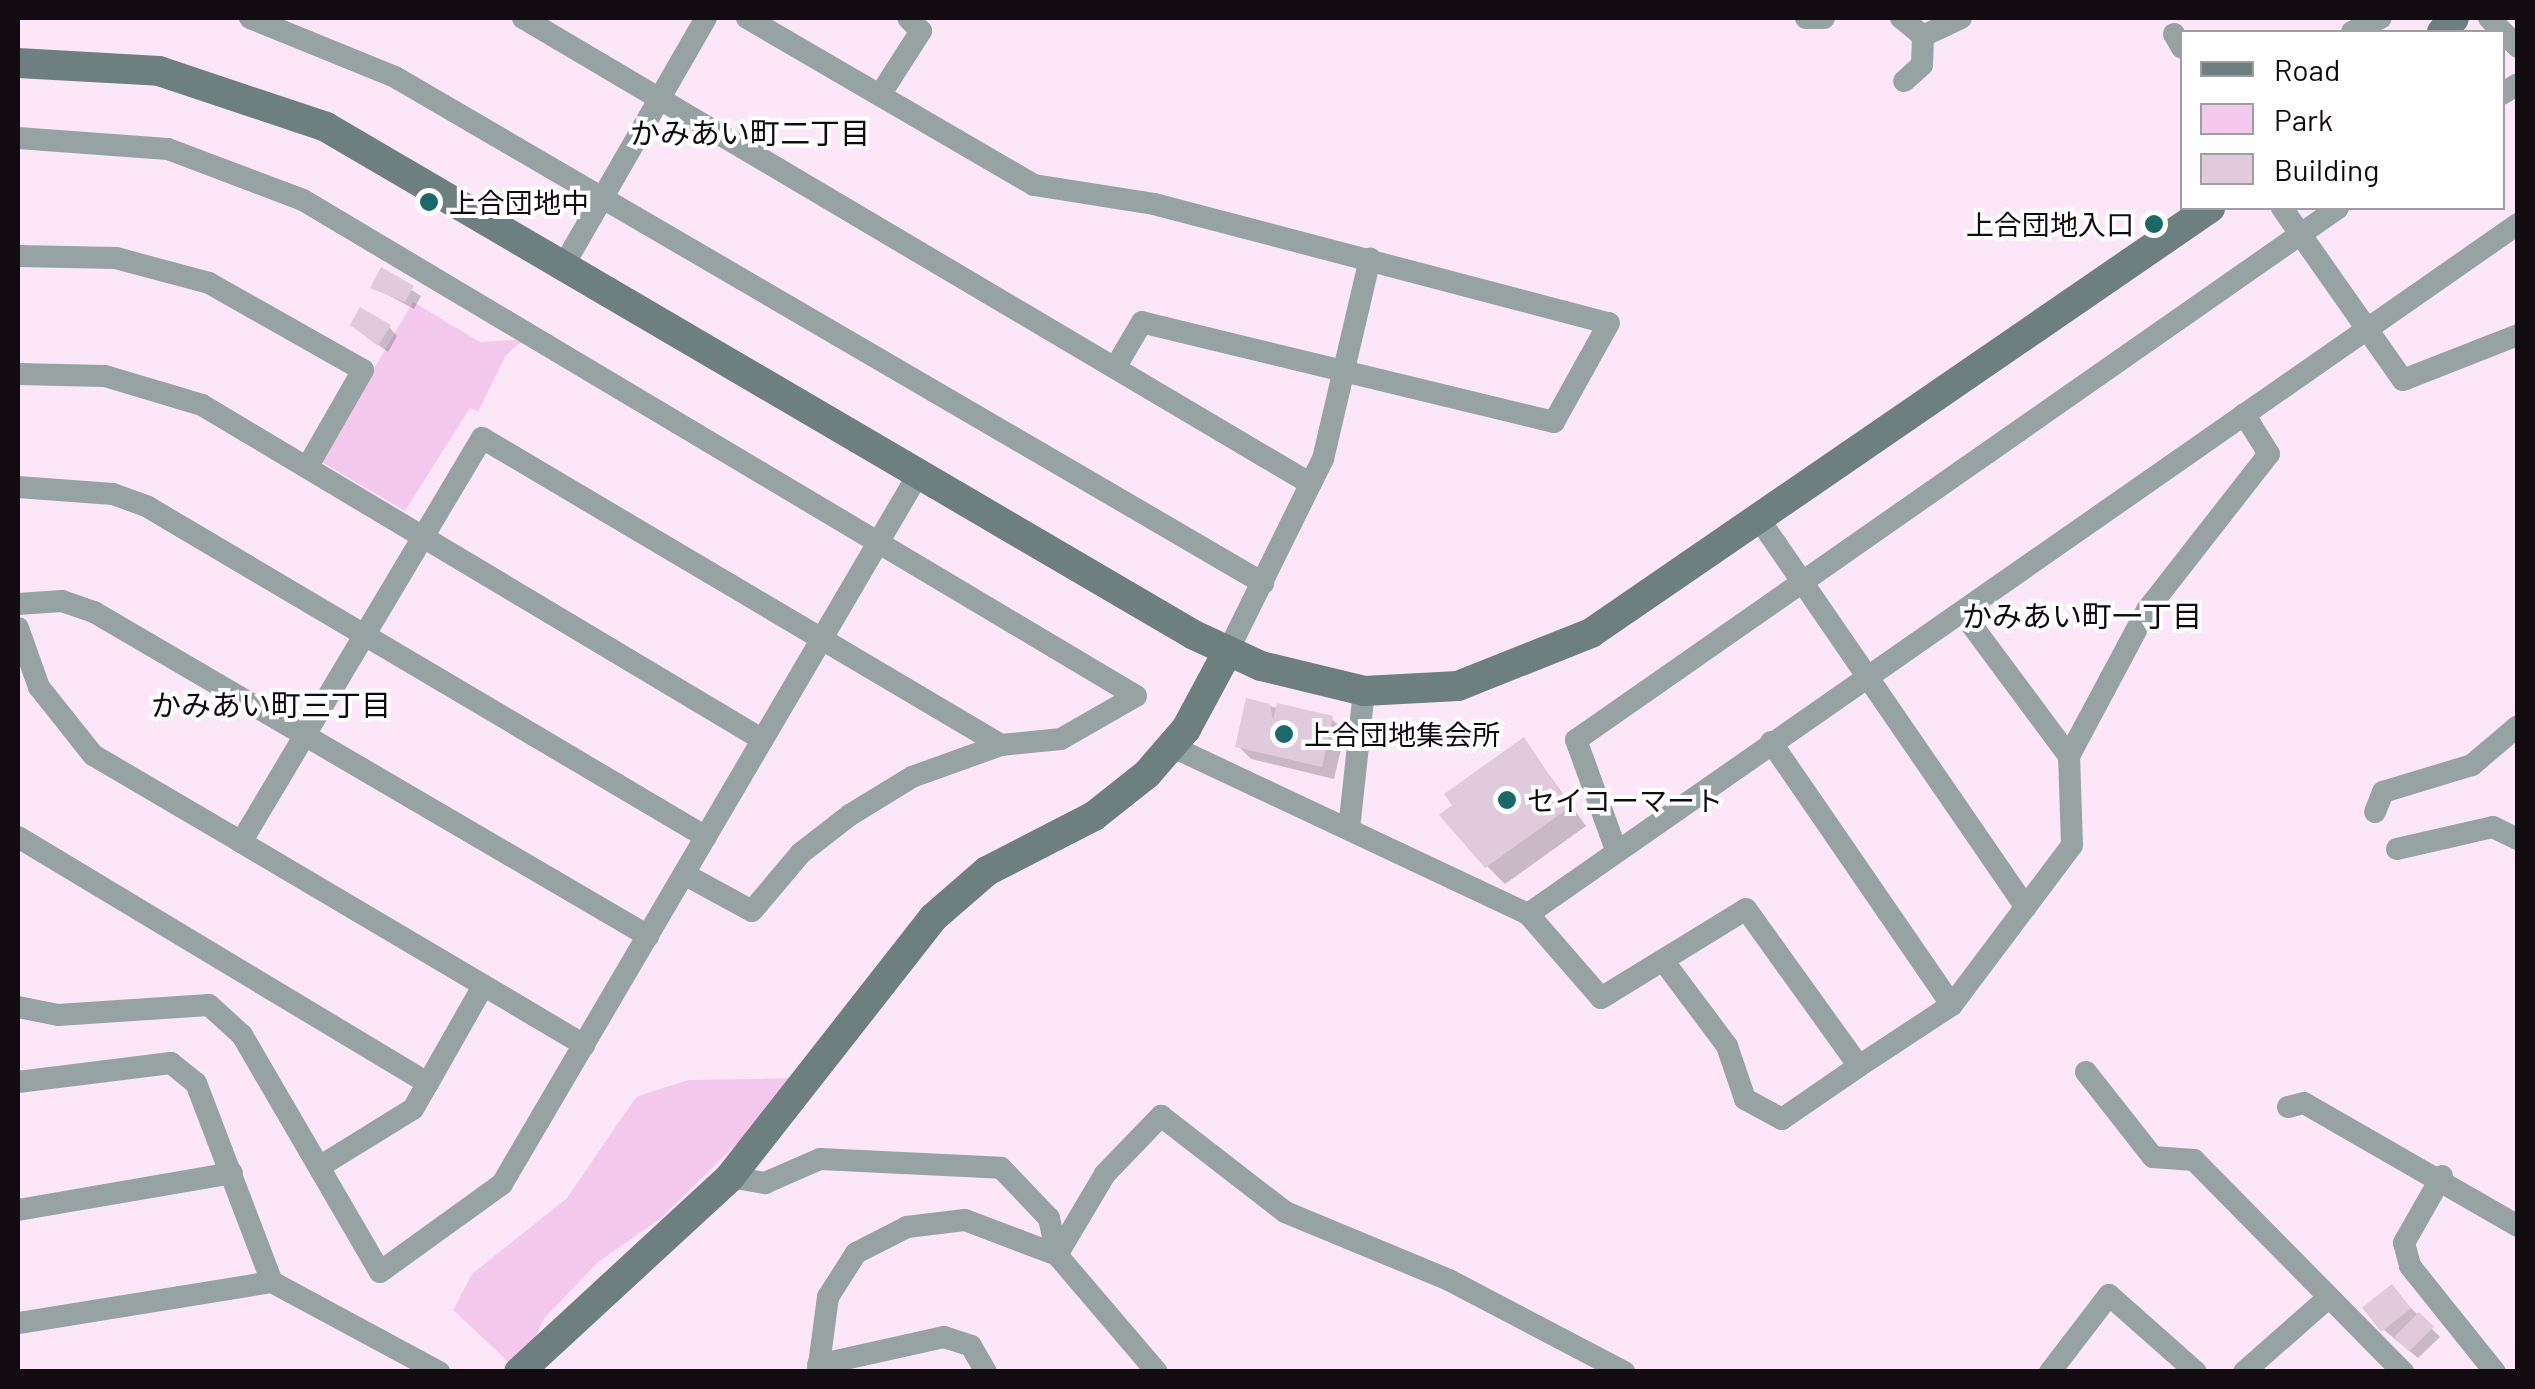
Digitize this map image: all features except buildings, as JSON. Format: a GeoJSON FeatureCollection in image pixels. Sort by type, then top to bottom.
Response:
{"type":"FeatureCollection","features":[{"type":"Feature","properties":{"kind":"street"},"geometry":{"type":"LineString","coordinates":[[250,18],[395,77],[1263,583]]}},
{"type":"Feature","properties":{"kind":"street"},"geometry":{"type":"LineString","coordinates":[[522,18],[1311,484]]}},
{"type":"Feature","properties":{"kind":"street"},"geometry":{"type":"LineString","coordinates":[[565,263],[706,18]]}},
{"type":"Feature","properties":{"kind":"street"},"geometry":{"type":"LineString","coordinates":[[748,18],[1034,186],[1370,258],[1609,323],[1554,422],[1142,322],[1115,368]]}},
{"type":"Feature","properties":{"kind":"street"},"geometry":{"type":"LineString","coordinates":[[880,95],[921,30],[908,18]]}},
{"type":"Feature","properties":{"kind":"street"},"geometry":{"type":"LineString","coordinates":[[1806,18],[1824,18]]}},
{"type":"Feature","properties":{"kind":"street"},"geometry":{"type":"LineString","coordinates":[[1901,18],[1923,36]]}},
{"type":"Feature","properties":{"kind":"street"},"geometry":{"type":"LineString","coordinates":[[1923,36],[1961,18]]}},
{"type":"Feature","properties":{"kind":"street"},"geometry":{"type":"LineString","coordinates":[[2356,30],[2381,18]]}},
{"type":"Feature","properties":{"kind":"street"},"geometry":{"type":"LineString","coordinates":[[1904,81],[1922,65],[1923,36]]}},
{"type":"Feature","properties":{"kind":"street"},"geometry":{"type":"LineString","coordinates":[[18,63],[159,71],[282,107],[565,263],[1228,652],[1364,690],[1458,686],[1553,652],[1759,519],[2207,210]]}},
{"type":"Feature","properties":{"kind":"street"},"geometry":{"type":"LineString","coordinates":[[18,138],[168,150],[303,200],[882,539],[1136,696],[1061,739],[1001,745],[912,777],[850,816],[802,853],[752,911],[684,874]]}},
{"type":"Feature","properties":{"kind":"street"},"geometry":{"type":"LineString","coordinates":[[2283,210],[2403,380],[2518,335]]}},
{"type":"Feature","properties":{"kind":"street"},"geometry":{"type":"LineString","coordinates":[[1615,847],[1576,740],[2335,210]]}},
{"type":"Feature","properties":{"kind":"street"},"geometry":{"type":"LineString","coordinates":[[1528,914],[1615,847],[1962,612],[2518,224]]}},
{"type":"Feature","properties":{"kind":"street"},"geometry":{"type":"LineString","coordinates":[[18,256],[116,258],[209,283],[363,370],[308,466]]}},
{"type":"Feature","properties":{"kind":"street"},"geometry":{"type":"LineString","coordinates":[[519,1372],[730,1177],[934,917],[987,872],[1124,796],[1173,746],[1228,652],[1311,484],[1344,370],[1370,258]]}},
{"type":"Feature","properties":{"kind":"street"},"geometry":{"type":"LineString","coordinates":[[18,374],[60,370],[155,390],[308,466],[763,740]]}},
{"type":"Feature","properties":{"kind":"street"},"geometry":{"type":"LineString","coordinates":[[1665,963],[1727,1046],[1746,1099],[1782,1119],[1952,1005],[2072,845],[2069,756],[2147,610],[2268,454],[2244,414]]}},
{"type":"Feature","properties":{"kind":"street"},"geometry":{"type":"LineString","coordinates":[[241,842],[482,438],[1001,745]]}},
{"type":"Feature","properties":{"kind":"street"},"geometry":{"type":"LineString","coordinates":[[18,1006],[58,1015],[209,1005],[242,1035],[380,1272],[502,1184],[919,473]]}},
{"type":"Feature","properties":{"kind":"street"},"geometry":{"type":"LineString","coordinates":[[18,487],[113,494],[148,507],[706,838]]}},
{"type":"Feature","properties":{"kind":"street"},"geometry":{"type":"LineString","coordinates":[[1759,519],[2026,906]]}},
{"type":"Feature","properties":{"kind":"street"},"geometry":{"type":"LineString","coordinates":[[18,604],[62,600],[94,612],[648,936]]}},
{"type":"Feature","properties":{"kind":"street"},"geometry":{"type":"LineString","coordinates":[[1962,612],[2069,756]]}},
{"type":"Feature","properties":{"kind":"street"},"geometry":{"type":"LineString","coordinates":[[18,628],[40,686],[93,755],[584,1045]]}},
{"type":"Feature","properties":{"kind":"street"},"geometry":{"type":"LineString","coordinates":[[1349,829],[1364,690]]}},
{"type":"Feature","properties":{"kind":"street"},"geometry":{"type":"LineString","coordinates":[[2375,812],[2383,792],[2472,765],[2518,726]]}},
{"type":"Feature","properties":{"kind":"street"},"geometry":{"type":"LineString","coordinates":[[1771,742],[1952,1005]]}},
{"type":"Feature","properties":{"kind":"street"},"geometry":{"type":"LineString","coordinates":[[1173,746],[1528,914],[1601,998],[1665,963],[1746,909],[1860,1066]]}},
{"type":"Feature","properties":{"kind":"street"},"geometry":{"type":"LineString","coordinates":[[2397,849],[2493,827],[2518,839]]}},
{"type":"Feature","properties":{"kind":"street"},"geometry":{"type":"LineString","coordinates":[[18,837],[428,1083]]}},
{"type":"Feature","properties":{"kind":"street"},"geometry":{"type":"LineString","coordinates":[[319,1167],[412,1109],[483,986]]}},
{"type":"Feature","properties":{"kind":"street"},"geometry":{"type":"LineString","coordinates":[[18,1082],[171,1063],[196,1083],[272,1282]]}},
{"type":"Feature","properties":{"kind":"street"},"geometry":{"type":"LineString","coordinates":[[2086,1072],[2154,1156],[2194,1160],[2403,1372]]}},
{"type":"Feature","properties":{"kind":"street"},"geometry":{"type":"LineString","coordinates":[[2288,1107],[2304,1104],[2442,1176],[2518,1226]]}},
{"type":"Feature","properties":{"kind":"street"},"geometry":{"type":"LineString","coordinates":[[1057,1255],[1105,1174],[1162,1116],[1285,1212],[1449,1280],[1624,1372]]}},
{"type":"Feature","properties":{"kind":"street"},"geometry":{"type":"LineString","coordinates":[[730,1177],[764,1183],[820,1159],[1001,1168],[1049,1218],[1057,1255]]}},
{"type":"Feature","properties":{"kind":"street"},"geometry":{"type":"LineString","coordinates":[[18,1210],[232,1173]]}},
{"type":"Feature","properties":{"kind":"street"},"geometry":{"type":"LineString","coordinates":[[2442,1176],[2404,1243],[2410,1266],[2495,1372]]}},
{"type":"Feature","properties":{"kind":"street"},"geometry":{"type":"LineString","coordinates":[[986,1372],[971,1346],[944,1338],[818,1368],[828,1297],[856,1252],[877,1238],[966,1220],[1031,1238],[1057,1255],[1158,1372]]}},
{"type":"Feature","properties":{"kind":"street"},"geometry":{"type":"LineString","coordinates":[[18,1323],[272,1282],[439,1372]]}},
{"type":"Feature","properties":{"kind":"street"},"geometry":{"type":"LineString","coordinates":[[2050,1372],[2109,1295],[2196,1372]]}},
{"type":"Feature","properties":{"kind":"street"},"geometry":{"type":"LineString","coordinates":[[2244,1372],[2330,1297]]}},
{"type":"Feature","properties":{"kind":"green space"},"geometry":{"type":"Polygon","coordinates":[[[413,302],[480,342],[525,339],[506,355],[478,412],[470,408],[405,511],[320,461],[413,302]]]}},
{"type":"Feature","properties":{"kind":"green space"},"geometry":{"type":"Polygon","coordinates":[[[804,1078],[661,1218],[597,1263],[544,1319],[518,1371],[453,1310],[472,1274],[567,1198],[636,1097],[688,1080],[804,1078]]]}},
{"type":"Feature","properties":{"kind":"place","name":"上合団地中"},"geometry":{"type":"Point","coordinates":[429,202]}},
{"type":"Feature","properties":{"kind":"place","name":"上合団地入口"},"geometry":{"type":"Point","coordinates":[2154,224]}},
{"type":"Feature","properties":{"kind":"place","name":"上合団地集会所"},"geometry":{"type":"Point","coordinates":[1284,734]}},
{"type":"Feature","properties":{"kind":"place","name":"セイコーマート"},"geometry":{"type":"Point","coordinates":[1507,800]}},
{"type":"Feature","properties":{"kind":"district","name":"かみあい町二丁目"},"geometry":{"type":"Point","coordinates":[750,132]}},
{"type":"Feature","properties":{"kind":"district","name":"かみあい町一丁目"},"geometry":{"type":"Point","coordinates":[2082,615]}},
{"type":"Feature","properties":{"kind":"district","name":"かみあい町三丁目"},"geometry":{"type":"Point","coordinates":[271,704]}}]}
